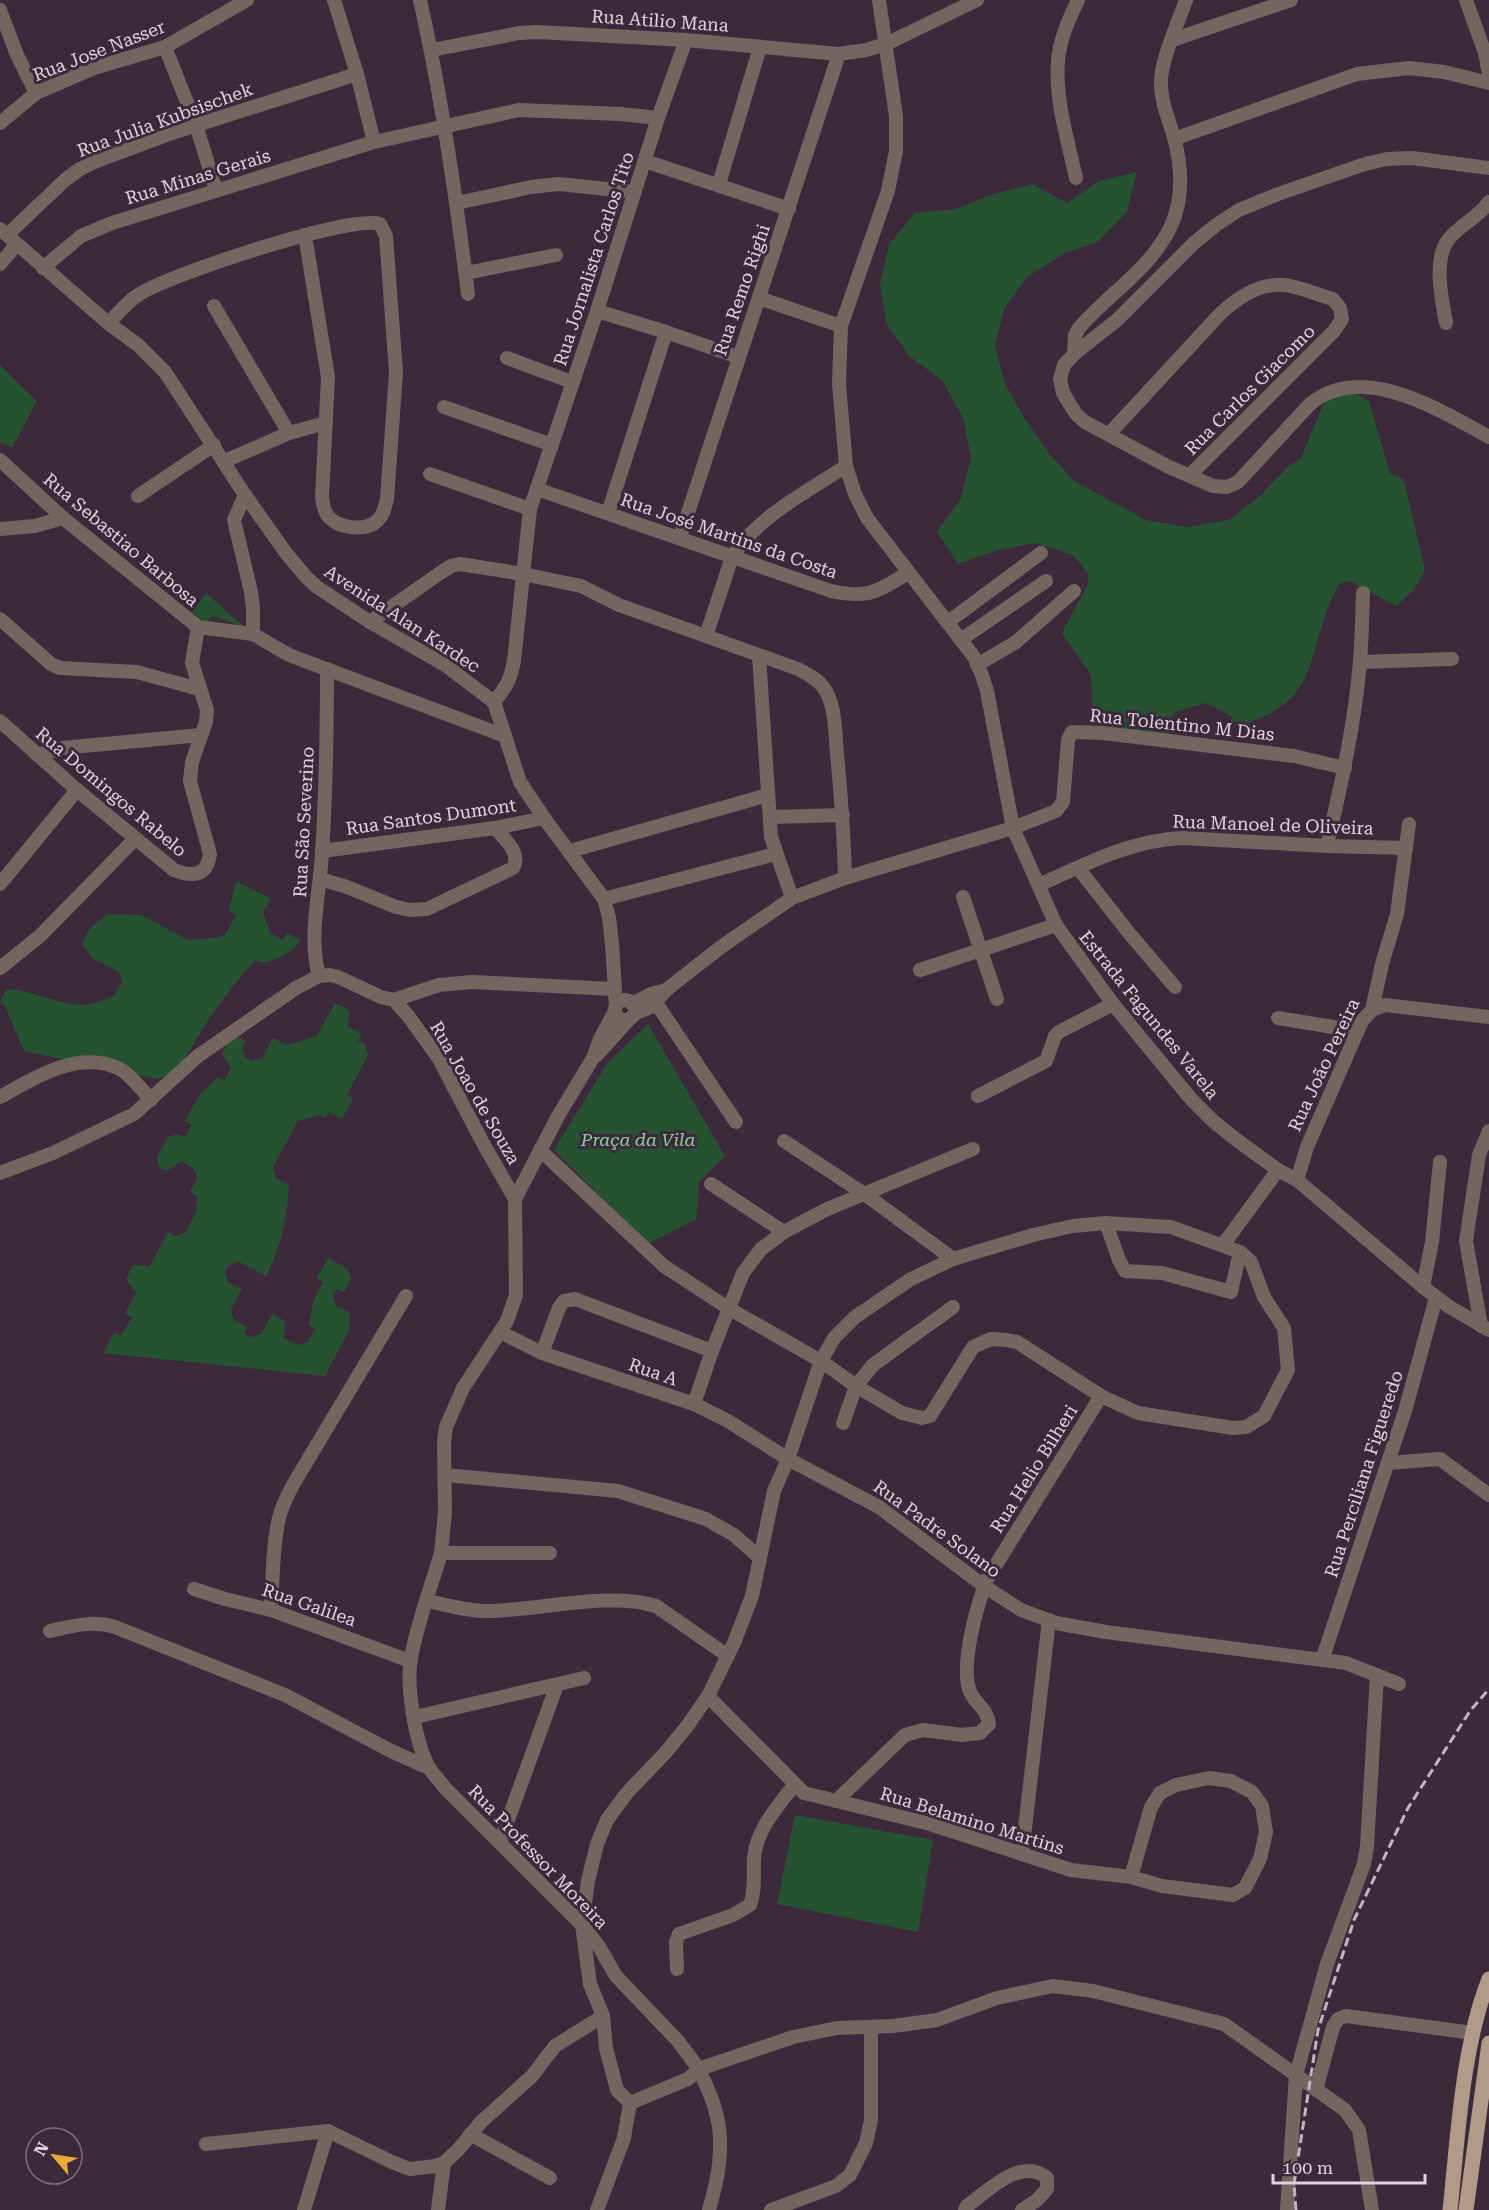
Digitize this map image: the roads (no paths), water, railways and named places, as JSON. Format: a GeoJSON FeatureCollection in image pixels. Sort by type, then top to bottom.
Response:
{"type":"FeatureCollection","features":[{"type":"Feature","properties":{"kind":"main road"},"geometry":{"type":"LineString","coordinates":[[1450,2210],[1468,2058],[1480,2002],[1489,1979]]}},
{"type":"Feature","properties":{"kind":"main road"},"geometry":{"type":"LineString","coordinates":[[1466,2210],[1489,2043]]}},
{"type":"Feature","properties":{"kind":"street","name":"Rua Jose Nasser"},"geometry":{"type":"LineString","coordinates":[[0,123],[36,93],[94,68],[165,47],[247,0]]}},
{"type":"Feature","properties":{"kind":"street"},"geometry":{"type":"LineString","coordinates":[[334,0],[357,74],[374,142]]}},
{"type":"Feature","properties":{"kind":"street"},"geometry":{"type":"LineString","coordinates":[[420,0],[432,50],[457,203],[468,294]]}},
{"type":"Feature","properties":{"kind":"street","name":"Estrada Fagundes Varela"},"geometry":{"type":"LineString","coordinates":[[879,0],[896,116],[896,151],[893,172],[841,326],[839,384],[846,466],[855,494],[867,518],[962,639],[978,665],[987,691],[1013,828],[1056,925],[1113,1004],[1191,1099],[1213,1121],[1278,1170],[1297,1179],[1436,1298],[1485,1328]]}},
{"type":"Feature","properties":{"kind":"street","name":"Rua Atilio Mana"},"geometry":{"type":"LineString","coordinates":[[432,50],[519,33],[537,32],[686,40],[839,54],[886,44],[977,0]]}},
{"type":"Feature","properties":{"kind":"street"},"geometry":{"type":"LineString","coordinates":[[1076,178],[1060,98],[1058,62],[1063,38],[1078,0]]}},
{"type":"Feature","properties":{"kind":"street"},"geometry":{"type":"LineString","coordinates":[[1074,354],[1079,327],[1146,264],[1171,226],[1180,200],[1182,185],[1174,139],[1164,109],[1161,79],[1186,0]]}},
{"type":"Feature","properties":{"kind":"street"},"geometry":{"type":"LineString","coordinates":[[1172,39],[1291,0]]}},
{"type":"Feature","properties":{"kind":"street"},"geometry":{"type":"LineString","coordinates":[[1466,0],[1485,53],[1489,74]]}},
{"type":"Feature","properties":{"kind":"street"},"geometry":{"type":"LineString","coordinates":[[0,10],[5,27],[36,93]]}},
{"type":"Feature","properties":{"kind":"street","name":"Rua Jornalista Carlos Tito"},"geometry":{"type":"LineString","coordinates":[[494,702],[506,688],[511,677],[530,509],[597,311],[658,118],[686,40]]}},
{"type":"Feature","properties":{"kind":"street"},"geometry":{"type":"LineString","coordinates":[[165,47],[196,125],[216,190]]}},
{"type":"Feature","properties":{"kind":"street"},"geometry":{"type":"LineString","coordinates":[[718,184],[760,47]]}},
{"type":"Feature","properties":{"kind":"street","name":"Rua Remo Righi"},"geometry":{"type":"LineString","coordinates":[[680,537],[839,54]]}},
{"type":"Feature","properties":{"kind":"street"},"geometry":{"type":"LineString","coordinates":[[1174,139],[1357,74],[1409,68],[1444,72],[1489,83]]}},
{"type":"Feature","properties":{"kind":"street","name":"Rua Julia Kubsischek"},"geometry":{"type":"LineString","coordinates":[[3,232],[81,168],[196,125],[357,74]]}},
{"type":"Feature","properties":{"kind":"street","name":"Rua Minas Gerais"},"geometry":{"type":"LineString","coordinates":[[43,268],[81,236],[112,223],[374,142],[519,110],[621,114],[658,118]]}},
{"type":"Feature","properties":{"kind":"street"},"geometry":{"type":"LineString","coordinates":[[1489,168],[1412,158],[1387,159],[1365,164],[1289,190],[1239,210],[1194,243],[1117,320],[1074,354],[1061,372],[1059,379],[1062,393],[1076,414],[1167,466],[1213,486],[1227,487],[1238,482],[1310,404],[1321,395],[1351,386],[1395,393],[1430,406],[1489,437]]}},
{"type":"Feature","properties":{"kind":"street"},"geometry":{"type":"LineString","coordinates":[[645,161],[789,209]]}},
{"type":"Feature","properties":{"kind":"street"},"geometry":{"type":"LineString","coordinates":[[457,203],[531,187],[559,184],[635,192]]}},
{"type":"Feature","properties":{"kind":"street"},"geometry":{"type":"LineString","coordinates":[[1446,323],[1440,293],[1444,247],[1449,239],[1474,219],[1489,202]]}},
{"type":"Feature","properties":{"kind":"street"},"geometry":{"type":"LineString","coordinates":[[108,323],[137,296],[193,270],[305,235],[361,222],[373,221],[380,224],[386,236],[396,372],[387,499],[383,513],[371,525],[350,527],[336,522],[328,516],[324,507],[322,497],[328,377],[305,235]]}},
{"type":"Feature","properties":{"kind":"street","name":"Avenida Alan Kardec"},"geometry":{"type":"LineString","coordinates":[[3,232],[108,323],[138,345],[165,372],[245,495],[286,553],[307,578],[370,622],[445,665],[494,702]]}},
{"type":"Feature","properties":{"kind":"street"},"geometry":{"type":"LineString","coordinates":[[0,264],[16,245]]}},
{"type":"Feature","properties":{"kind":"street"},"geometry":{"type":"LineString","coordinates":[[466,273],[556,255]]}},
{"type":"Feature","properties":{"kind":"street","name":"Rua Carlos Giacomo"},"geometry":{"type":"LineString","coordinates":[[1109,434],[1220,314],[1245,294],[1283,285],[1337,303],[1342,315],[1341,323],[1190,475]]}},
{"type":"Feature","properties":{"kind":"street"},"geometry":{"type":"LineString","coordinates":[[759,298],[841,326]]}},
{"type":"Feature","properties":{"kind":"street"},"geometry":{"type":"LineString","coordinates":[[214,306],[289,433]]}},
{"type":"Feature","properties":{"kind":"street"},"geometry":{"type":"LineString","coordinates":[[597,311],[738,357]]}},
{"type":"Feature","properties":{"kind":"street"},"geometry":{"type":"LineString","coordinates":[[608,513],[666,332]]}},
{"type":"Feature","properties":{"kind":"street"},"geometry":{"type":"LineString","coordinates":[[507,358],[573,382]]}},
{"type":"Feature","properties":{"kind":"street"},"geometry":{"type":"LineString","coordinates":[[444,407],[552,445]]}},
{"type":"Feature","properties":{"kind":"street"},"geometry":{"type":"LineString","coordinates":[[225,461],[289,433],[326,423]]}},
{"type":"Feature","properties":{"kind":"street"},"geometry":{"type":"LineString","coordinates":[[138,496],[214,445]]}},
{"type":"Feature","properties":{"kind":"street","name":"Rua Sebastiao Barbosa"},"geometry":{"type":"LineString","coordinates":[[0,460],[63,518],[198,627],[253,634],[289,655],[506,736]]}},
{"type":"Feature","properties":{"kind":"street"},"geometry":{"type":"LineString","coordinates":[[706,636],[732,557],[745,539],[770,517],[846,466]]}},
{"type":"Feature","properties":{"kind":"street"},"geometry":{"type":"LineString","coordinates":[[430,474],[530,509]]}},
{"type":"Feature","properties":{"kind":"street","name":"Rua José Martins da Costa"},"geometry":{"type":"LineString","coordinates":[[537,489],[831,591],[850,595],[866,595],[876,592],[908,573]]}},
{"type":"Feature","properties":{"kind":"street"},"geometry":{"type":"LineString","coordinates":[[245,495],[234,520],[251,592],[253,634]]}},
{"type":"Feature","properties":{"kind":"street"},"geometry":{"type":"LineString","coordinates":[[0,529],[35,526],[63,518]]}},
{"type":"Feature","properties":{"kind":"street"},"geometry":{"type":"LineString","coordinates":[[948,622],[1041,553]]}},
{"type":"Feature","properties":{"kind":"street"},"geometry":{"type":"LineString","coordinates":[[370,622],[455,565],[523,574],[581,586],[619,605],[798,669],[813,677],[824,687],[831,702],[834,718],[843,815],[845,878]]}},
{"type":"Feature","properties":{"kind":"street"},"geometry":{"type":"LineString","coordinates":[[962,639],[1046,581]]}},
{"type":"Feature","properties":{"kind":"street"},"geometry":{"type":"LineString","coordinates":[[978,665],[1016,642],[1074,591]]}},
{"type":"Feature","properties":{"kind":"street"},"geometry":{"type":"LineString","coordinates":[[1327,846],[1345,768],[1360,662],[1363,593]]}},
{"type":"Feature","properties":{"kind":"street"},"geometry":{"type":"LineString","coordinates":[[0,619],[51,664],[60,668],[115,669],[137,672],[198,689]]}},
{"type":"Feature","properties":{"kind":"street","name":"Rua Domingos Rabelo"},"geometry":{"type":"LineString","coordinates":[[0,722],[76,790],[174,870],[187,875],[203,871],[209,863],[210,854],[190,781],[192,762],[206,722],[207,710],[198,689],[192,663],[198,627]]}},
{"type":"Feature","properties":{"kind":"street"},"geometry":{"type":"LineString","coordinates":[[759,656],[771,837],[792,898]]}},
{"type":"Feature","properties":{"kind":"street"},"geometry":{"type":"LineString","coordinates":[[1360,662],[1452,659]]}},
{"type":"Feature","properties":{"kind":"street","name":"Rua São Severino"},"geometry":{"type":"LineString","coordinates":[[319,976],[314,950],[322,851],[327,669]]}},
{"type":"Feature","properties":{"kind":"street"},"geometry":{"type":"LineString","coordinates":[[494,702],[520,782],[603,899],[609,917],[616,1009]]}},
{"type":"Feature","properties":{"kind":"street","name":"Rua Tolentino M Dias"},"geometry":{"type":"LineString","coordinates":[[1013,828],[1060,808],[1063,802],[1069,735],[1072,732],[1103,733],[1294,756],[1345,768]]}},
{"type":"Feature","properties":{"kind":"street"},"geometry":{"type":"LineString","coordinates":[[37,755],[62,748],[201,735]]}},
{"type":"Feature","properties":{"kind":"street"},"geometry":{"type":"LineString","coordinates":[[0,884],[76,790]]}},
{"type":"Feature","properties":{"kind":"street"},"geometry":{"type":"LineString","coordinates":[[570,851],[768,795]]}},
{"type":"Feature","properties":{"kind":"street"},"geometry":{"type":"LineString","coordinates":[[770,817],[843,815]]}},
{"type":"Feature","properties":{"kind":"street","name":"Rua Santos Dumont"},"geometry":{"type":"LineString","coordinates":[[322,851],[495,828],[544,818]]}},
{"type":"Feature","properties":{"kind":"street","name":"Rua João Pereira"},"geometry":{"type":"LineString","coordinates":[[1297,1179],[1306,1147],[1362,1021],[1372,1010],[1382,964],[1397,914],[1409,824]]}},
{"type":"Feature","properties":{"kind":"street"},"geometry":{"type":"LineString","coordinates":[[320,879],[347,887],[396,907],[410,910],[427,909],[513,868],[516,864],[516,857],[495,828]]}},
{"type":"Feature","properties":{"kind":"street"},"geometry":{"type":"LineString","coordinates":[[616,1009],[621,1001],[631,1010],[646,1010],[656,1003],[666,990],[721,947],[792,898],[845,878],[1013,828]]}},
{"type":"Feature","properties":{"kind":"street"},"geometry":{"type":"LineString","coordinates":[[0,968],[40,936],[135,839]]}},
{"type":"Feature","properties":{"kind":"street","name":"Rua Manoel de Oliveira"},"geometry":{"type":"LineString","coordinates":[[1039,885],[1132,845],[1164,839],[1406,848]]}},
{"type":"Feature","properties":{"kind":"street"},"geometry":{"type":"LineString","coordinates":[[603,899],[775,854]]}},
{"type":"Feature","properties":{"kind":"street"},"geometry":{"type":"LineString","coordinates":[[1078,868],[1175,987]]}},
{"type":"Feature","properties":{"kind":"street"},"geometry":{"type":"LineString","coordinates":[[963,897],[997,999]]}},
{"type":"Feature","properties":{"kind":"street"},"geometry":{"type":"LineString","coordinates":[[920,970],[1056,925]]}},
{"type":"Feature","properties":{"kind":"street"},"geometry":{"type":"LineString","coordinates":[[0,1173],[53,1153],[134,1114],[198,1056],[296,988],[319,976]]}},
{"type":"Feature","properties":{"kind":"street","name":"Rua Joao de Souza"},"geometry":{"type":"LineString","coordinates":[[319,976],[338,977],[381,997],[394,1000],[419,1029],[439,1059],[515,1199]]}},
{"type":"Feature","properties":{"kind":"street"},"geometry":{"type":"LineString","coordinates":[[394,1000],[423,988],[472,982],[589,988],[615,982],[626,989],[631,1010]]}},
{"type":"Feature","properties":{"kind":"street"},"geometry":{"type":"LineString","coordinates":[[631,1010],[651,994],[666,990]]}},
{"type":"Feature","properties":{"kind":"street"},"geometry":{"type":"LineString","coordinates":[[656,1003],[736,1122]]}},
{"type":"Feature","properties":{"kind":"street"},"geometry":{"type":"LineString","coordinates":[[978,1096],[1046,1061],[1055,1036],[1059,1032],[1113,1004]]}},
{"type":"Feature","properties":{"kind":"street"},"geometry":{"type":"LineString","coordinates":[[1372,1010],[1385,1005],[1489,1017]]}},
{"type":"Feature","properties":{"kind":"street","name":"Rua Professor Moreira"},"geometry":{"type":"LineString","coordinates":[[616,1009],[593,1058],[558,1116],[515,1199],[516,1295],[513,1308],[463,1388],[446,1427],[444,1442],[446,1514],[441,1553],[410,1661],[411,1692],[422,1752],[429,1768],[445,1788],[582,1925],[598,1945],[616,1976],[678,2041],[699,2069],[717,2114],[720,2157],[718,2180],[709,2210]]}},
{"type":"Feature","properties":{"kind":"street","name":"Rua Professor Moreira"},"geometry":{"type":"LineString","coordinates":[[593,1058],[604,1048],[631,1010]]}},
{"type":"Feature","properties":{"kind":"street"},"geometry":{"type":"LineString","coordinates":[[1278,1018],[1358,1031]]}},
{"type":"Feature","properties":{"kind":"street"},"geometry":{"type":"LineString","coordinates":[[0,1096],[64,1066],[85,1062],[120,1070],[151,1100]]}},
{"type":"Feature","properties":{"kind":"street"},"geometry":{"type":"LineString","coordinates":[[1485,1328],[1466,1241],[1479,1155],[1489,1131]]}},
{"type":"Feature","properties":{"kind":"street"},"geometry":{"type":"LineString","coordinates":[[784,1141],[866,1195],[953,1259]]}},
{"type":"Feature","properties":{"kind":"street"},"geometry":{"type":"LineString","coordinates":[[693,1404],[743,1273],[761,1249],[784,1232],[825,1210],[973,1149]]}},
{"type":"Feature","properties":{"kind":"street"},"geometry":{"type":"LineString","coordinates":[[540,1150],[664,1266],[728,1308],[821,1361],[856,1386],[902,1413],[927,1417],[973,1347],[991,1339],[1017,1342],[1101,1396],[1138,1413],[1233,1428],[1246,1427],[1264,1416],[1288,1370],[1288,1352],[1284,1328],[1264,1297],[1251,1262],[1240,1252],[1171,1227],[1106,1223],[1032,1235],[953,1259],[911,1279],[855,1317],[834,1338],[821,1361],[788,1460],[774,1491],[752,1596],[728,1656],[708,1696],[673,1743],[626,1794],[607,1820],[597,1844],[588,1881],[582,1925],[590,1984],[603,2016],[606,2048],[617,2090],[630,2103]]}},
{"type":"Feature","properties":{"kind":"street"},"geometry":{"type":"LineString","coordinates":[[1423,1287],[1432,1242],[1440,1162]]}},
{"type":"Feature","properties":{"kind":"street"},"geometry":{"type":"LineString","coordinates":[[1223,1245],[1278,1170]]}},
{"type":"Feature","properties":{"kind":"street"},"geometry":{"type":"LineString","coordinates":[[711,1184],[784,1232]]}},
{"type":"Feature","properties":{"kind":"street"},"geometry":{"type":"LineString","coordinates":[[1106,1223],[1119,1260],[1125,1270],[1162,1273],[1231,1292],[1240,1252]]}},
{"type":"Feature","properties":{"kind":"street"},"geometry":{"type":"LineString","coordinates":[[271,1610],[276,1540],[279,1517],[285,1501],[406,1296]]}},
{"type":"Feature","properties":{"kind":"street","name":"Rua Perciliana Figueredo"},"geometry":{"type":"LineString","coordinates":[[1322,1660],[1418,1370],[1436,1298]]}},
{"type":"Feature","properties":{"kind":"street"},"geometry":{"type":"LineString","coordinates":[[542,1353],[558,1308],[564,1301],[576,1299],[712,1351]]}},
{"type":"Feature","properties":{"kind":"street"},"geometry":{"type":"LineString","coordinates":[[843,1423],[856,1386],[873,1365],[953,1307]]}},
{"type":"Feature","properties":{"kind":"street","name":"Rua A"},"geometry":{"type":"LineString","coordinates":[[500,1332],[542,1353],[693,1404],[728,1421],[788,1460]]}},
{"type":"Feature","properties":{"kind":"street","name":"Rua Helio Bilheri"},"geometry":{"type":"LineString","coordinates":[[836,1801],[905,1735],[923,1730],[962,1735],[980,1733],[989,1724],[988,1714],[970,1692],[966,1668],[978,1602],[984,1586],[1101,1396]]}},
{"type":"Feature","properties":{"kind":"street"},"geometry":{"type":"LineString","coordinates":[[1388,1463],[1440,1459],[1489,1495]]}},
{"type":"Feature","properties":{"kind":"street","name":"Rua Padre Solano"},"geometry":{"type":"LineString","coordinates":[[788,1460],[879,1507],[984,1586],[1021,1610],[1049,1620],[1106,1632],[1346,1663],[1399,1684]]}},
{"type":"Feature","properties":{"kind":"street"},"geometry":{"type":"LineString","coordinates":[[445,1475],[618,1491],[706,1519],[734,1535],[759,1557]]}},
{"type":"Feature","properties":{"kind":"street"},"geometry":{"type":"LineString","coordinates":[[441,1553],[550,1553]]}},
{"type":"Feature","properties":{"kind":"street","name":"Rua Galilea"},"geometry":{"type":"LineString","coordinates":[[194,1589],[271,1610],[410,1661]]}},
{"type":"Feature","properties":{"kind":"street"},"geometry":{"type":"LineString","coordinates":[[427,1601],[487,1611],[612,1601],[647,1603],[656,1606],[728,1656]]}},
{"type":"Feature","properties":{"kind":"street"},"geometry":{"type":"LineString","coordinates":[[1022,1854],[1049,1620]]}},
{"type":"Feature","properties":{"kind":"street"},"geometry":{"type":"LineString","coordinates":[[50,1631],[81,1623],[115,1627],[285,1695],[391,1751],[429,1768]]}},
{"type":"Feature","properties":{"kind":"street"},"geometry":{"type":"LineString","coordinates":[[1287,2210],[1296,2075],[1327,1964],[1364,1864],[1377,1675]]}},
{"type":"Feature","properties":{"kind":"street"},"geometry":{"type":"LineString","coordinates":[[414,1717],[584,1678]]}},
{"type":"Feature","properties":{"kind":"street"},"geometry":{"type":"LineString","coordinates":[[500,1842],[557,1685]]}},
{"type":"Feature","properties":{"kind":"street","name":"Rua Belamino Martins"},"geometry":{"type":"LineString","coordinates":[[708,1696],[804,1793],[930,1824],[1071,1870],[1131,1877]]}},
{"type":"Feature","properties":{"kind":"street"},"geometry":{"type":"LineString","coordinates":[[1209,1778],[1231,1780],[1251,1792],[1262,1806],[1266,1832],[1260,1859],[1245,1888],[1233,1894],[1162,1886],[1131,1877],[1151,1808],[1160,1793],[1176,1785],[1209,1778]]}},
{"type":"Feature","properties":{"kind":"street"},"geometry":{"type":"LineString","coordinates":[[678,1969],[676,1941],[679,1934],[742,1911],[750,1905],[754,1889],[754,1857],[761,1829],[794,1785]]}},
{"type":"Feature","properties":{"kind":"street"},"geometry":{"type":"LineString","coordinates":[[590,1984],[616,1976]]}},
{"type":"Feature","properties":{"kind":"street"},"geometry":{"type":"LineString","coordinates":[[630,2103],[688,2079],[699,2069],[793,2037],[837,2028],[893,2026],[937,2020],[997,1998],[1053,1986],[1093,1991],[1224,2024],[1345,2110],[1359,2130],[1372,2210]]}},
{"type":"Feature","properties":{"kind":"street"},"geometry":{"type":"LineString","coordinates":[[206,2144],[328,2131],[410,2169],[435,2166],[444,2163],[470,2134],[532,2076],[555,2046],[603,2016]]}},
{"type":"Feature","properties":{"kind":"street"},"geometry":{"type":"LineString","coordinates":[[1316,2090],[1333,2026],[1338,2019],[1346,2016],[1473,2033]]}},
{"type":"Feature","properties":{"kind":"street"},"geometry":{"type":"LineString","coordinates":[[771,2210],[836,2186],[850,2175],[866,2143],[871,2120],[872,2027]]}},
{"type":"Feature","properties":{"kind":"street"},"geometry":{"type":"LineString","coordinates":[[597,2210],[624,2138],[630,2103]]}},
{"type":"Feature","properties":{"kind":"street"},"geometry":{"type":"LineString","coordinates":[[304,2210],[328,2131]]}},
{"type":"Feature","properties":{"kind":"street"},"geometry":{"type":"LineString","coordinates":[[470,2134],[550,2178]]}},
{"type":"Feature","properties":{"kind":"street"},"geometry":{"type":"LineString","coordinates":[[438,2210],[444,2163]]}},
{"type":"Feature","properties":{"kind":"street"},"geometry":{"type":"LineString","coordinates":[[965,2210],[967,2206],[1004,2178],[1027,2170],[1039,2171],[1047,2178],[1047,2189],[1022,2210]]}},
{"type":"Feature","properties":{"kind":"railway"},"geometry":{"type":"LineString","coordinates":[[1296,2210],[1294,2184],[1318,2030],[1354,1920],[1408,1808],[1470,1711],[1489,1689]]}},
{"type":"Feature","properties":{"kind":"park label","name":"Praça da Vila"},"geometry":{"type":"Point","coordinates":[638,1140]}}]}
